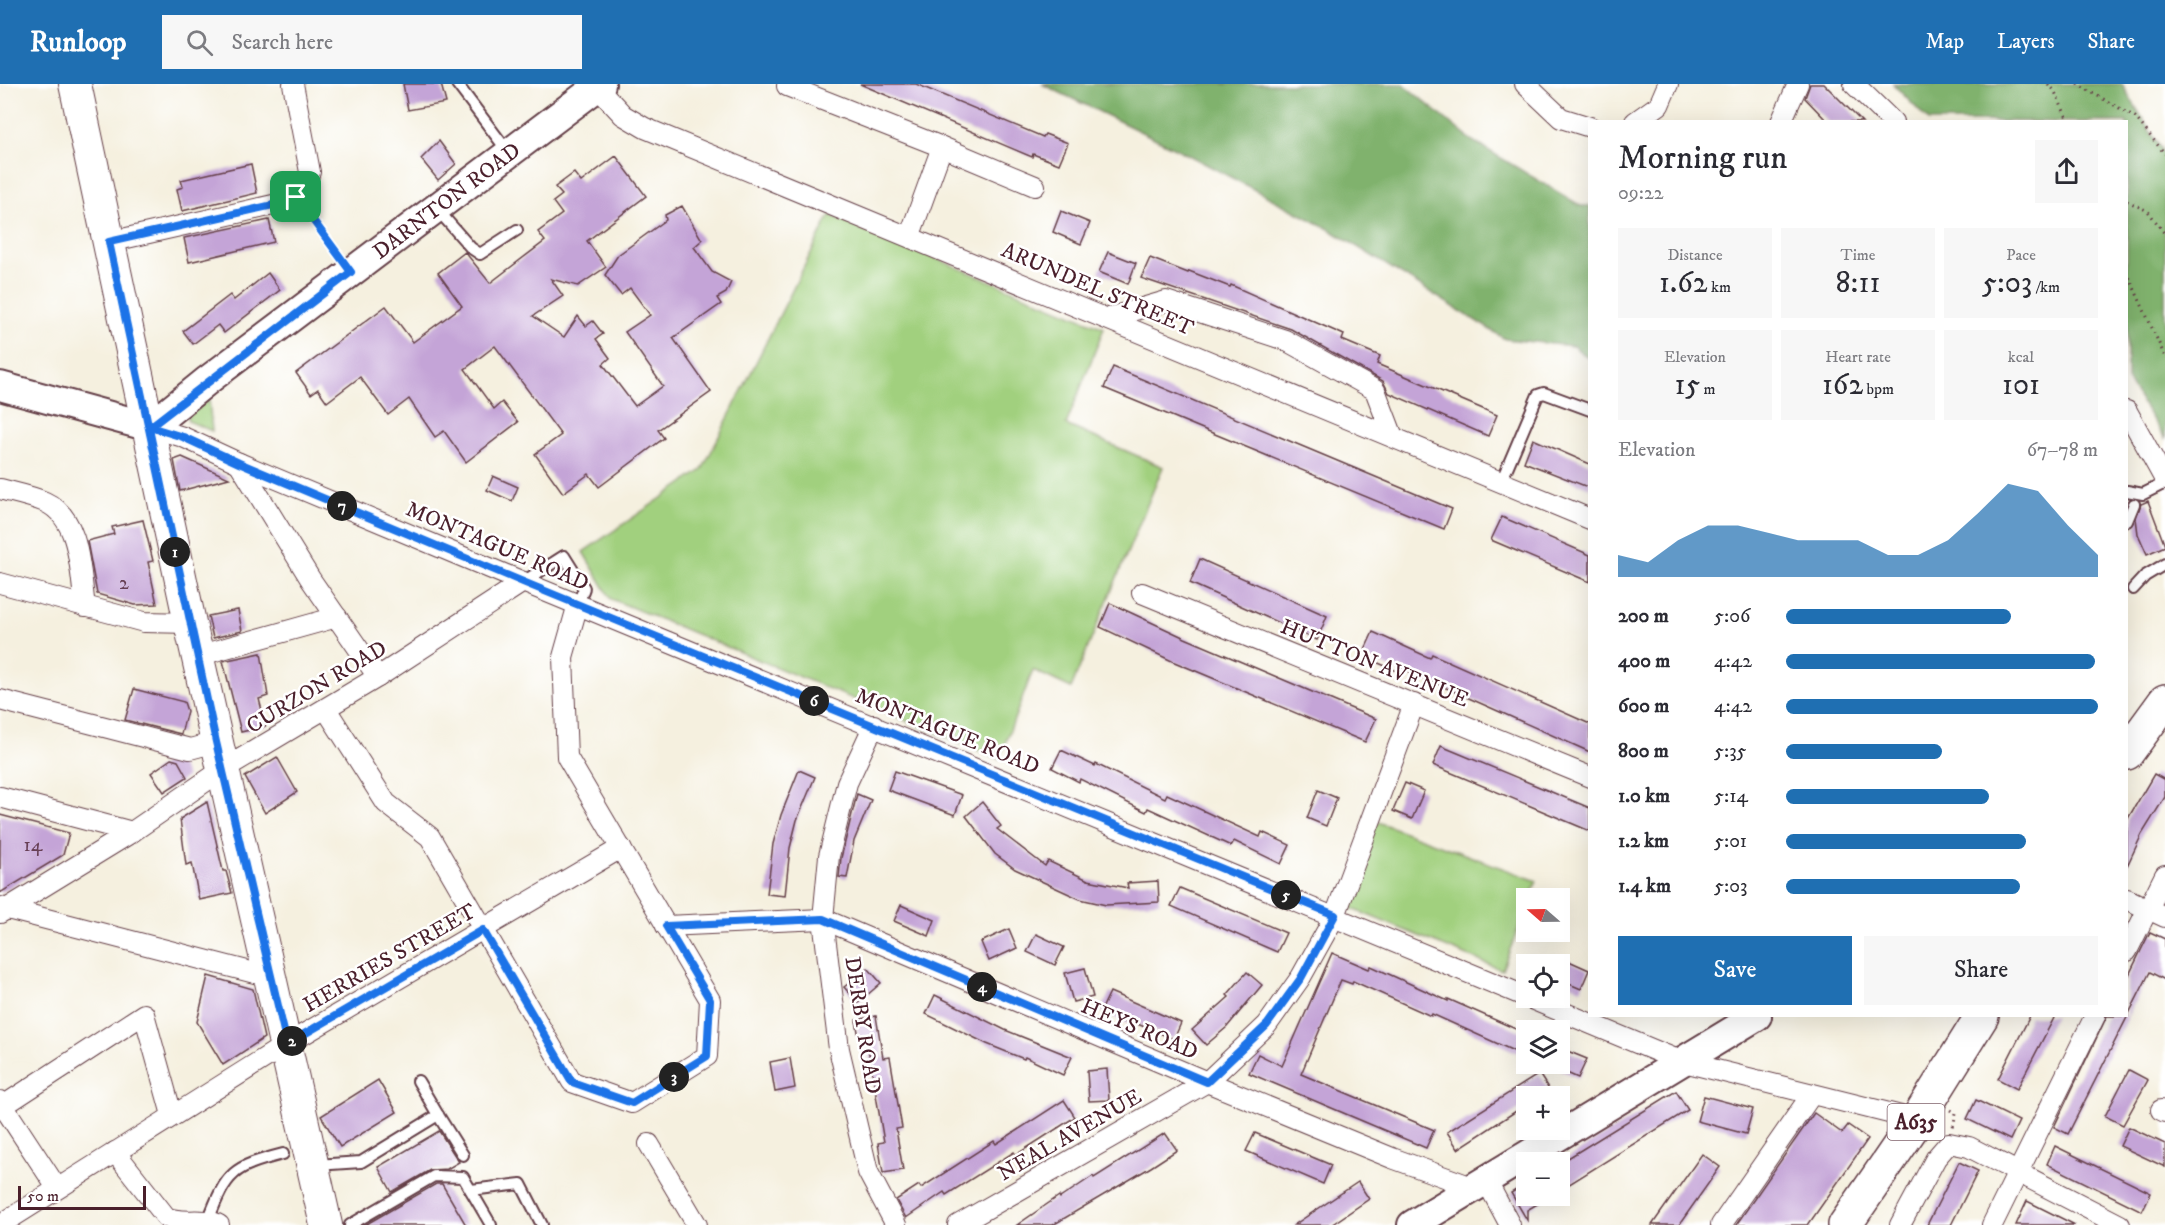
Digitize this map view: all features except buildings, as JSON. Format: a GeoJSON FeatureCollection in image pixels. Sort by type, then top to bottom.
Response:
{"type":"FeatureCollection","features":[{"type":"Feature","properties":{"kind":"highway"},"geometry":{"type":"LineString","coordinates":[[2128,748],[2165,701]]}},
{"type":"Feature","properties":{"kind":"highway","name":"A635"},"geometry":{"type":"LineString","coordinates":[[1845,1225],[1917,1120],[1981,1017]]}},
{"type":"Feature","properties":{"kind":"main road"},"geometry":{"type":"LineString","coordinates":[[75,84],[150,427],[197,656],[287,1044],[326,1225]]}},
{"type":"Feature","properties":{"kind":"street"},"geometry":{"type":"LineString","coordinates":[[109,242],[282,203],[296,197],[306,186],[310,172],[293,84]]}},
{"type":"Feature","properties":{"kind":"street"},"geometry":{"type":"LineString","coordinates":[[1525,84],[1561,118],[1588,126]]}},
{"type":"Feature","properties":{"kind":"street"},"geometry":{"type":"LineString","coordinates":[[1638,120],[1659,105],[1668,84]]}},
{"type":"Feature","properties":{"kind":"street"},"geometry":{"type":"LineString","coordinates":[[1782,120],[1798,84]]}},
{"type":"Feature","properties":{"kind":"street"},"geometry":{"type":"LineString","coordinates":[[1854,84],[1891,120]]}},
{"type":"Feature","properties":{"kind":"street","name":"DARNTON ROAD"},"geometry":{"type":"LineString","coordinates":[[150,427],[599,85]]}},
{"type":"Feature","properties":{"kind":"street","name":"ARUNDEL STREET"},"geometry":{"type":"LineString","coordinates":[[599,85],[623,116],[645,128],[1588,518]]}},
{"type":"Feature","properties":{"kind":"street"},"geometry":{"type":"LineString","coordinates":[[783,85],[1035,186]]}},
{"type":"Feature","properties":{"kind":"street"},"geometry":{"type":"LineString","coordinates":[[910,236],[942,147]]}},
{"type":"Feature","properties":{"kind":"street"},"geometry":{"type":"LineString","coordinates":[[1108,318],[1166,301],[1285,340],[1375,390],[1392,437]]}},
{"type":"Feature","properties":{"kind":"street"},"geometry":{"type":"LineString","coordinates":[[0,386],[150,427]]}},
{"type":"Feature","properties":{"kind":"street"},"geometry":{"type":"LineString","coordinates":[[2128,413],[2165,482]]}},
{"type":"Feature","properties":{"kind":"street","name":"MONTAGUE ROAD"},"geometry":{"type":"LineString","coordinates":[[150,427],[183,437],[239,463],[523,582],[1335,915],[1516,992]]}},
{"type":"Feature","properties":{"kind":"street"},"geometry":{"type":"LineString","coordinates":[[239,463],[378,677]]}},
{"type":"Feature","properties":{"kind":"street"},"geometry":{"type":"LineString","coordinates":[[0,489],[46,502],[65,516],[75,542],[85,606]]}},
{"type":"Feature","properties":{"kind":"street","name":"CURZON ROAD"},"geometry":{"type":"LineString","coordinates":[[2,910],[132,832],[219,756],[326,709],[523,582]]}},
{"type":"Feature","properties":{"kind":"street"},"geometry":{"type":"LineString","coordinates":[[0,583],[144,622],[190,623]]}},
{"type":"Feature","properties":{"kind":"street","name":"HUTTON AVENUE"},"geometry":{"type":"LineString","coordinates":[[1142,593],[1588,776]]}},
{"type":"Feature","properties":{"kind":"street"},"geometry":{"type":"LineString","coordinates":[[326,709],[386,803],[430,837],[572,1082],[632,1103],[707,1056],[710,1000],[567,757],[563,657],[578,604]]}},
{"type":"Feature","properties":{"kind":"street"},"geometry":{"type":"LineString","coordinates":[[197,656],[337,617]]}},
{"type":"Feature","properties":{"kind":"street"},"geometry":{"type":"LineString","coordinates":[[0,700],[219,756]]}},
{"type":"Feature","properties":{"kind":"street","name":"NEAL AVENUE"},"geometry":{"type":"LineString","coordinates":[[958,1225],[1207,1082],[1267,1025],[1301,978],[1335,915],[1414,704]]}},
{"type":"Feature","properties":{"kind":"street","name":"DERBY ROAD"},"geometry":{"type":"LineString","coordinates":[[874,725],[847,783],[829,856],[823,919],[839,1049],[865,1161],[868,1172],[896,1225]]}},
{"type":"Feature","properties":{"kind":"street"},"geometry":{"type":"LineString","coordinates":[[0,797],[132,832]]}},
{"type":"Feature","properties":{"kind":"street","name":"HERRIES STREET"},"geometry":{"type":"LineString","coordinates":[[0,1225],[287,1044],[621,848]]}},
{"type":"Feature","properties":{"kind":"street"},"geometry":{"type":"LineString","coordinates":[[2128,950],[2156,913],[2165,875]]}},
{"type":"Feature","properties":{"kind":"street"},"geometry":{"type":"LineString","coordinates":[[2128,899],[2156,913]]}},
{"type":"Feature","properties":{"kind":"street"},"geometry":{"type":"LineString","coordinates":[[2,910],[270,977]]}},
{"type":"Feature","properties":{"kind":"street"},"geometry":{"type":"LineString","coordinates":[[666,926],[823,919]]}},
{"type":"Feature","properties":{"kind":"street","name":"HEYS ROAD"},"geometry":{"type":"LineString","coordinates":[[823,919],[1392,1158],[1481,1184]]}},
{"type":"Feature","properties":{"kind":"street","name":"MONTAGUE ROAD"},"geometry":{"type":"LineString","coordinates":[[1554,1008],[1680,1061],[1917,1120]]}},
{"type":"Feature","properties":{"kind":"street"},"geometry":{"type":"LineString","coordinates":[[57,1188],[2,1103],[144,1014],[172,1115]]}},
{"type":"Feature","properties":{"kind":"street"},"geometry":{"type":"LineString","coordinates":[[1412,1225],[1755,1017]]}},
{"type":"Feature","properties":{"kind":"street"},"geometry":{"type":"LineString","coordinates":[[1992,1225],[2094,1017]]}},
{"type":"Feature","properties":{"kind":"street"},"geometry":{"type":"LineString","coordinates":[[1721,1225],[1812,1094]]}},
{"type":"Feature","properties":{"kind":"street"},"geometry":{"type":"LineString","coordinates":[[1900,1225],[1936,1158],[1949,1143],[1969,1147],[2017,1172],[2096,1220],[2120,1225]]}},
{"type":"Feature","properties":{"kind":"street"},"geometry":{"type":"LineString","coordinates":[[649,1144],[697,1225]]}},
{"type":"Feature","properties":{"kind":"street"},"geometry":{"type":"LineString","coordinates":[[115,1152],[166,1217],[176,1221],[214,1223]]}},
{"type":"Feature","properties":{"kind":"street"},"geometry":{"type":"LineString","coordinates":[[1481,1184],[1510,1225]]}},
{"type":"Feature","properties":{"kind":"lane"},"geometry":{"type":"LineString","coordinates":[[457,84],[509,153]]}},
{"type":"Feature","properties":{"kind":"lane"},"geometry":{"type":"LineString","coordinates":[[436,208],[471,248],[480,254],[517,230]]}},
{"type":"Feature","properties":{"kind":"lane"},"geometry":{"type":"LineString","coordinates":[[1501,482],[1538,395],[1544,393],[1588,409]]}},
{"type":"Feature","properties":{"kind":"lane"},"geometry":{"type":"LineString","coordinates":[[2128,490],[2143,494],[2165,482]]}},
{"type":"Feature","properties":{"kind":"lane"},"geometry":{"type":"LineString","coordinates":[[2128,519],[2134,504]]}},
{"type":"Feature","properties":{"kind":"lane","name":"CURZON ROAD"},"geometry":{"type":"LineString","coordinates":[[523,582],[564,556],[584,588],[578,604]]}},
{"type":"Feature","properties":{"kind":"lane"},"geometry":{"type":"LineString","coordinates":[[2133,589],[2165,564]]}},
{"type":"Feature","properties":{"kind":"lane"},"geometry":{"type":"LineString","coordinates":[[418,1081],[463,1155]]}},
{"type":"Feature","properties":{"kind":"lane"},"geometry":{"type":"LineString","coordinates":[[312,1165],[361,1162],[438,1114]]}},
{"type":"Feature","properties":{"kind":"lane"},"geometry":{"type":"LineString","coordinates":[[214,1223],[225,1183],[236,1169],[283,1154]]}},
{"type":"Feature","properties":{"kind":"lane"},"geometry":{"type":"LineString","coordinates":[[350,1225],[434,1176],[463,1177],[491,1225]]}},
{"type":"Feature","properties":{"kind":"lane"},"geometry":{"type":"LineString","coordinates":[[471,1190],[521,1184],[542,1225]]}},
{"type":"Feature","properties":{"kind":"path"},"geometry":{"type":"LineString","coordinates":[[2048,84],[2054,90],[2068,120]]}},
{"type":"Feature","properties":{"kind":"path"},"geometry":{"type":"LineString","coordinates":[[2077,84],[2134,117],[2165,154]]}},
{"type":"Feature","properties":{"kind":"path"},"geometry":{"type":"LineString","coordinates":[[296,197],[351,272]]}},
{"type":"Feature","properties":{"kind":"path"},"geometry":{"type":"LineString","coordinates":[[2128,201],[2148,211],[2165,234]]}},
{"type":"Feature","properties":{"kind":"path"},"geometry":{"type":"LineString","coordinates":[[2128,274],[2165,357]]}},
{"type":"Feature","properties":{"kind":"green space"},"geometry":{"type":"Polygon","coordinates":[[[1042,84],[1403,84],[1471,140],[1581,206],[1588,206],[1588,357],[1573,346],[1505,339],[1329,229],[1181,151],[1042,84]]]}},
{"type":"Feature","properties":{"kind":"green space"},"geometry":{"type":"Polygon","coordinates":[[[1893,84],[2122,84],[2165,156],[2165,439],[2128,382],[2128,120],[1928,120],[1893,84]]]}},
{"type":"Feature","properties":{"kind":"green space"},"geometry":{"type":"Polygon","coordinates":[[[830,215],[1104,328],[1066,425],[1163,467],[1071,688],[1033,670],[999,759],[611,599],[583,552],[702,470],[830,215]]]}},
{"type":"Feature","properties":{"kind":"green space"},"geometry":{"type":"Polygon","coordinates":[[[209,399],[212,431],[188,421],[187,417],[209,399]]]}},
{"type":"Feature","properties":{"kind":"green space"},"geometry":{"type":"Polygon","coordinates":[[[1375,821],[1537,881],[1534,888],[1516,888],[1516,934],[1502,970],[1343,905],[1375,821]]]}},
{"type":"Feature","properties":{"kind":"route"},"geometry":{"type":"LineString","coordinates":[[296,197],[351,272],[179,402],[150,427],[183,437],[239,463],[523,582],[1335,915],[1301,978],[1267,1025],[1207,1082],[823,919],[666,926],[710,1000],[707,1056],[632,1103],[572,1082],[483,930],[287,1044],[216,742],[109,242],[282,203],[296,197]]}}]}
